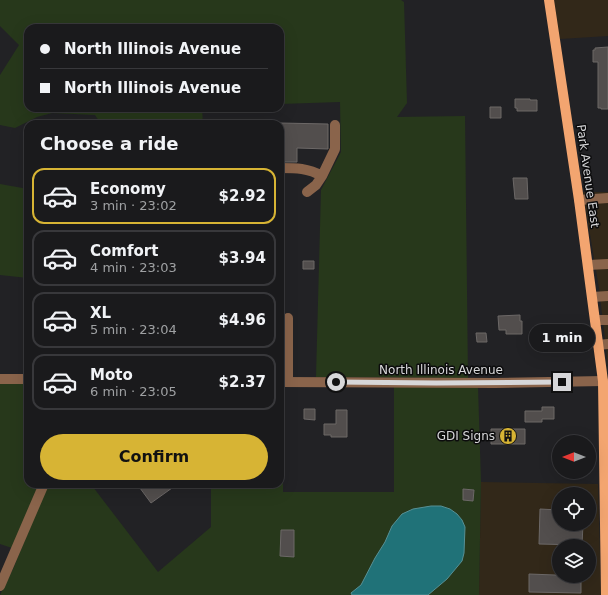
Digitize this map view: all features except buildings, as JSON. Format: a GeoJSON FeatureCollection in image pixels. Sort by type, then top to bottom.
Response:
{"type":"FeatureCollection","features":[{"type":"Feature","properties":{"kind":"main road","name":"Park Avenue East"},"geometry":{"type":"LineString","coordinates":[[549,0],[579,200],[595,320],[603,344],[605,381],[606,595]]}},
{"type":"Feature","properties":{"kind":"street"},"geometry":{"type":"LineString","coordinates":[[307,192],[316,185],[322,176],[335,149],[335,125]]}},
{"type":"Feature","properties":{"kind":"street"},"geometry":{"type":"LineString","coordinates":[[284,168],[311,170],[322,176]]}},
{"type":"Feature","properties":{"kind":"street"},"geometry":{"type":"LineString","coordinates":[[579,200],[608,198]]}},
{"type":"Feature","properties":{"kind":"street"},"geometry":{"type":"LineString","coordinates":[[588,265],[608,264]]}},
{"type":"Feature","properties":{"kind":"street"},"geometry":{"type":"LineString","coordinates":[[592,297],[608,296]]}},
{"type":"Feature","properties":{"kind":"street"},"geometry":{"type":"LineString","coordinates":[[284,382],[288,318]]}},
{"type":"Feature","properties":{"kind":"street"},"geometry":{"type":"LineString","coordinates":[[595,320],[608,320]]}},
{"type":"Feature","properties":{"kind":"street"},"geometry":{"type":"LineString","coordinates":[[0,379],[24,379]]}},
{"type":"Feature","properties":{"kind":"street","name":"North Illinois Avenue"},"geometry":{"type":"LineString","coordinates":[[284,382],[495,383],[605,381]]}},
{"type":"Feature","properties":{"kind":"street"},"geometry":{"type":"LineString","coordinates":[[0,586],[42,488]]}},
{"type":"Feature","properties":{"kind":"shaded area"},"geometry":{"type":"Polygon","coordinates":[[[554,0],[608,0],[608,36],[560,39],[554,0]]]}},
{"type":"Feature","properties":{"kind":"shaded area"},"geometry":{"type":"Polygon","coordinates":[[[583,192],[608,192],[608,365],[599,288],[583,192]]]}},
{"type":"Feature","properties":{"kind":"shaded area"},"geometry":{"type":"Polygon","coordinates":[[[481,482],[598,484],[601,595],[479,595],[481,482]]]}},
{"type":"Feature","properties":{"kind":"green space"},"geometry":{"type":"Polygon","coordinates":[[[0,0],[401,0],[404,2],[407,103],[397,117],[465,116],[468,378],[316,377],[321,190],[341,152],[340,102],[284,104],[284,24],[24,24],[24,112],[202,112],[203,120],[98,120],[95,115],[52,113],[31,120],[24,120],[24,124],[15,128],[0,125],[0,75],[19,45],[0,26],[0,0]]]}},
{"type":"Feature","properties":{"kind":"green space"},"geometry":{"type":"Polygon","coordinates":[[[0,184],[24,188],[24,278],[0,275],[0,184]]]}},
{"type":"Feature","properties":{"kind":"green space"},"geometry":{"type":"Polygon","coordinates":[[[0,384],[24,384],[24,488],[37,488],[12,548],[0,544],[0,384]]]}},
{"type":"Feature","properties":{"kind":"green space"},"geometry":{"type":"Polygon","coordinates":[[[394,387],[478,387],[481,482],[479,595],[0,595],[13,569],[46,488],[94,488],[158,572],[211,527],[211,488],[283,488],[283,492],[394,492],[394,387]]]}},
{"type":"Feature","properties":{"kind":"water"},"geometry":{"type":"Polygon","coordinates":[[[441,506],[450,509],[462,520],[465,527],[464,553],[462,561],[447,579],[428,595],[352,595],[351,593],[361,585],[385,542],[392,526],[402,514],[413,509],[441,506]]]}},
{"type":"Feature","properties":{"kind":"place","name":"GDI Signs"},"geometry":{"type":"Point","coordinates":[508,436]}},
{"type":"Feature","properties":{"kind":"route"},"geometry":{"type":"LineString","coordinates":[[336,382],[562,382]]}}]}
